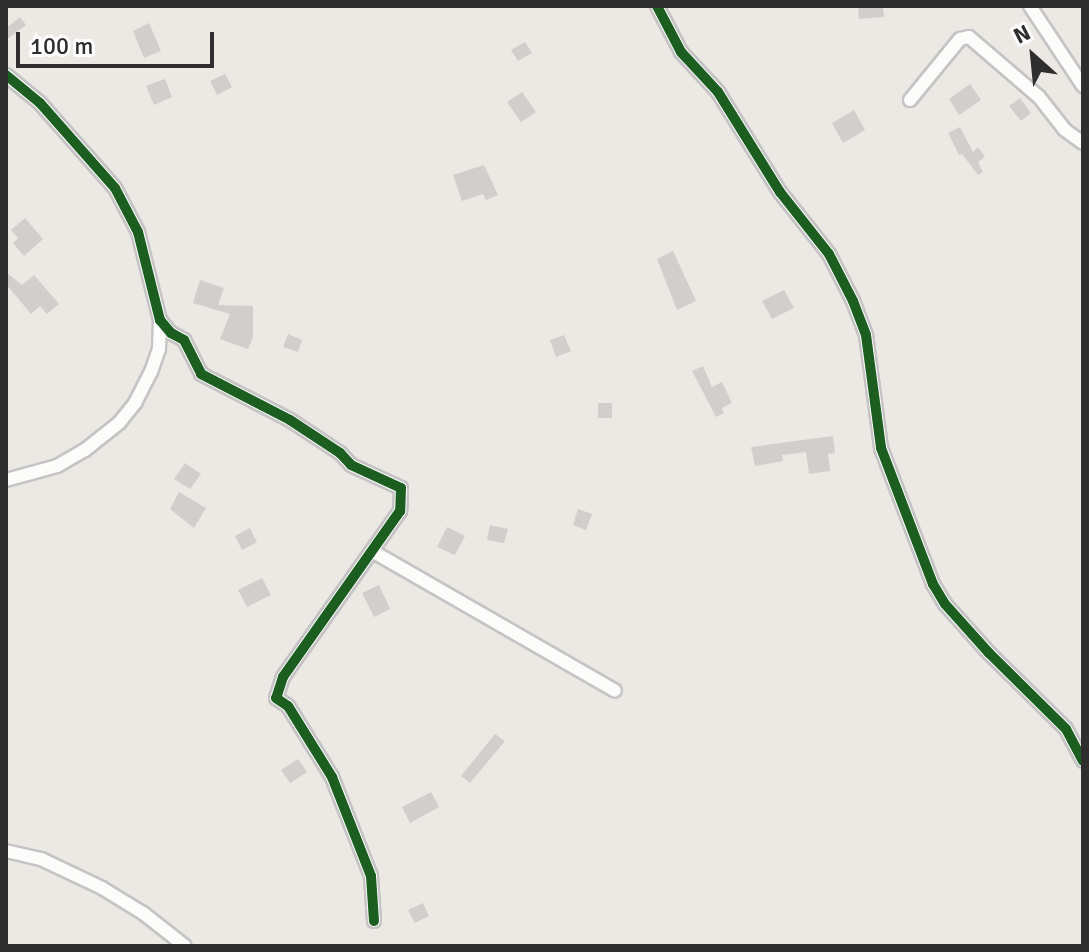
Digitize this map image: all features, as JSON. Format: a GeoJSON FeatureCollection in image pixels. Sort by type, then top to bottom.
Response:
{"type":"FeatureCollection","features":[{"type":"Feature","properties":{"kind":"street"},"geometry":{"type":"LineString","coordinates":[[657,6],[681,52],[718,92],[780,192],[829,254],[853,301],[866,335],[881,448],[933,584],[945,604],[989,653],[1066,729],[1083,761]]}},
{"type":"Feature","properties":{"kind":"street"},"geometry":{"type":"LineString","coordinates":[[1030,6],[1083,86]]}},
{"type":"Feature","properties":{"kind":"street"},"geometry":{"type":"LineString","coordinates":[[910,100],[960,39],[969,37],[1039,97],[1065,130],[1083,143]]}},
{"type":"Feature","properties":{"kind":"street"},"geometry":{"type":"LineString","coordinates":[[6,75],[40,103],[115,188],[138,232],[160,320],[159,349],[151,372],[135,403],[119,423],[85,450],[57,466],[6,480]]}},
{"type":"Feature","properties":{"kind":"street"},"geometry":{"type":"LineString","coordinates":[[160,320],[171,333],[184,340],[205,378],[290,420],[340,453],[351,465],[401,488],[400,511],[283,677],[276,698],[288,706],[332,777],[371,876],[374,921]]}},
{"type":"Feature","properties":{"kind":"street"},"geometry":{"type":"LineString","coordinates":[[372,551],[615,691]]}},
{"type":"Feature","properties":{"kind":"street"},"geometry":{"type":"LineString","coordinates":[[6,851],[41,859],[102,888],[143,913],[185,946]]}},
{"type":"Feature","properties":{"kind":"building"},"geometry":{"type":"Polygon","coordinates":[[[858,6],[883,6],[884,17],[859,19],[858,6]]]}},
{"type":"Feature","properties":{"kind":"building"},"geometry":{"type":"Polygon","coordinates":[[[20,17],[26,25],[6,40],[6,28],[20,17]]]}},
{"type":"Feature","properties":{"kind":"building"},"geometry":{"type":"Polygon","coordinates":[[[149,23],[161,51],[144,58],[133,31],[149,23]]]}},
{"type":"Feature","properties":{"kind":"building"},"geometry":{"type":"Polygon","coordinates":[[[525,42],[532,53],[518,61],[511,50],[525,42]]]}},
{"type":"Feature","properties":{"kind":"building"},"geometry":{"type":"Polygon","coordinates":[[[225,74],[232,87],[217,95],[210,81],[225,74]]]}},
{"type":"Feature","properties":{"kind":"building"},"geometry":{"type":"Polygon","coordinates":[[[165,79],[172,97],[154,105],[146,86],[165,79]]]}},
{"type":"Feature","properties":{"kind":"building"},"geometry":{"type":"Polygon","coordinates":[[[970,84],[981,100],[959,115],[949,99],[970,84]]]}},
{"type":"Feature","properties":{"kind":"building"},"geometry":{"type":"Polygon","coordinates":[[[522,92],[536,112],[521,122],[507,102],[522,92]]]}},
{"type":"Feature","properties":{"kind":"building"},"geometry":{"type":"Polygon","coordinates":[[[1020,98],[1031,113],[1021,121],[1009,106],[1020,98]]]}},
{"type":"Feature","properties":{"kind":"building"},"geometry":{"type":"Polygon","coordinates":[[[854,110],[865,130],[843,143],[832,123],[854,110]]]}},
{"type":"Feature","properties":{"kind":"building"},"geometry":{"type":"Polygon","coordinates":[[[960,127],[973,152],[978,147],[985,157],[978,162],[983,172],[978,175],[962,154],[959,155],[948,133],[960,127]]]}},
{"type":"Feature","properties":{"kind":"building"},"geometry":{"type":"Polygon","coordinates":[[[484,165],[498,195],[486,200],[483,194],[462,201],[453,175],[484,165]]]}},
{"type":"Feature","properties":{"kind":"building"},"geometry":{"type":"Polygon","coordinates":[[[25,218],[43,239],[24,256],[13,243],[18,238],[11,230],[25,218]]]}},
{"type":"Feature","properties":{"kind":"building"},"geometry":{"type":"Polygon","coordinates":[[[673,251],[696,301],[677,310],[657,259],[673,251]]]}},
{"type":"Feature","properties":{"kind":"building"},"geometry":{"type":"Polygon","coordinates":[[[6,272],[22,285],[34,275],[59,304],[47,314],[40,306],[31,314],[6,284],[6,272]]]}},
{"type":"Feature","properties":{"kind":"building"},"geometry":{"type":"Polygon","coordinates":[[[200,280],[224,288],[218,305],[253,306],[253,337],[248,349],[220,339],[230,314],[193,303],[200,280]]]}},
{"type":"Feature","properties":{"kind":"building"},"geometry":{"type":"Polygon","coordinates":[[[784,290],[794,308],[772,319],[762,301],[784,290]]]}},
{"type":"Feature","properties":{"kind":"building"},"geometry":{"type":"Polygon","coordinates":[[[288,334],[302,340],[298,352],[283,347],[288,334]]]}},
{"type":"Feature","properties":{"kind":"building"},"geometry":{"type":"Polygon","coordinates":[[[564,335],[571,351],[556,357],[550,340],[564,335]]]}},
{"type":"Feature","properties":{"kind":"building"},"geometry":{"type":"Polygon","coordinates":[[[703,366],[712,387],[722,382],[732,403],[722,408],[724,413],[716,417],[692,371],[703,366]]]}},
{"type":"Feature","properties":{"kind":"building"},"geometry":{"type":"Polygon","coordinates":[[[598,403],[612,403],[612,418],[598,418],[598,403]]]}},
{"type":"Feature","properties":{"kind":"building"},"geometry":{"type":"Polygon","coordinates":[[[833,436],[835,453],[828,454],[830,471],[809,474],[806,452],[782,455],[783,461],[755,466],[751,447],[833,436]]]}},
{"type":"Feature","properties":{"kind":"building"},"geometry":{"type":"Polygon","coordinates":[[[185,463],[201,474],[190,489],[174,479],[185,463]]]}},
{"type":"Feature","properties":{"kind":"building"},"geometry":{"type":"Polygon","coordinates":[[[179,492],[206,508],[194,528],[170,509],[179,492]]]}},
{"type":"Feature","properties":{"kind":"building"},"geometry":{"type":"Polygon","coordinates":[[[578,509],[592,514],[586,530],[573,525],[578,509]]]}},
{"type":"Feature","properties":{"kind":"building"},"geometry":{"type":"Polygon","coordinates":[[[490,525],[508,529],[504,543],[487,540],[490,525]]]}},
{"type":"Feature","properties":{"kind":"building"},"geometry":{"type":"Polygon","coordinates":[[[447,527],[465,536],[455,555],[437,547],[447,527]]]}},
{"type":"Feature","properties":{"kind":"building"},"geometry":{"type":"Polygon","coordinates":[[[250,528],[257,542],[242,550],[235,536],[250,528]]]}},
{"type":"Feature","properties":{"kind":"building"},"geometry":{"type":"Polygon","coordinates":[[[262,578],[271,595],[247,607],[238,590],[262,578]]]}},
{"type":"Feature","properties":{"kind":"building"},"geometry":{"type":"Polygon","coordinates":[[[379,585],[390,609],[374,617],[362,593],[379,585]]]}},
{"type":"Feature","properties":{"kind":"building"},"geometry":{"type":"Polygon","coordinates":[[[495,734],[505,741],[470,783],[461,776],[495,734]]]}},
{"type":"Feature","properties":{"kind":"building"},"geometry":{"type":"Polygon","coordinates":[[[298,759],[307,772],[290,783],[281,770],[298,759]]]}},
{"type":"Feature","properties":{"kind":"building"},"geometry":{"type":"Polygon","coordinates":[[[431,792],[439,807],[410,823],[402,807],[431,792]]]}},
{"type":"Feature","properties":{"kind":"building"},"geometry":{"type":"Polygon","coordinates":[[[423,903],[429,916],[415,923],[408,910],[423,903]]]}},
{"type":"Feature","properties":{"kind":"cycle path"},"geometry":{"type":"LineString","coordinates":[[657,6],[681,52],[718,92],[780,192],[829,254],[853,301],[866,335],[881,448],[933,584],[945,604],[989,653],[1066,729],[1083,761]]}},
{"type":"Feature","properties":{"kind":"cycle path"},"geometry":{"type":"LineString","coordinates":[[6,75],[40,103],[115,188],[138,232],[160,320],[171,333],[184,340],[201,374],[290,420],[340,453],[351,465],[401,488],[400,511],[283,677],[276,698],[288,706],[332,777],[371,876],[374,921]]}}]}
